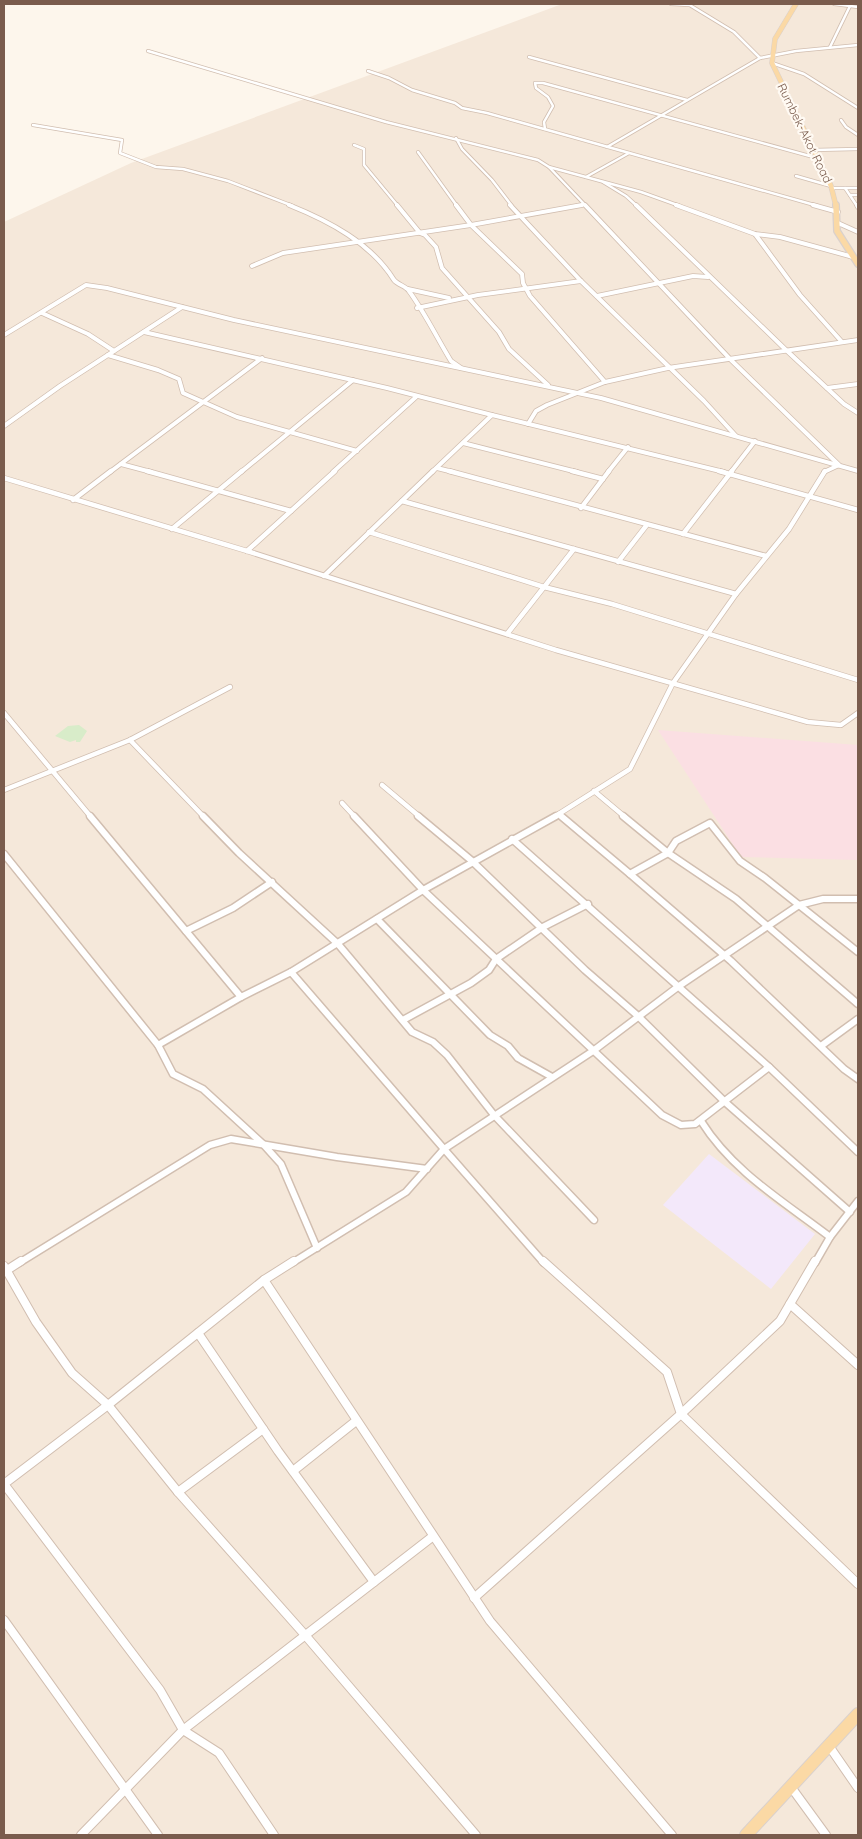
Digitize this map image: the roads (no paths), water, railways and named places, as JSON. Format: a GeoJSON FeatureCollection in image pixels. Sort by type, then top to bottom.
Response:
{"type":"FeatureCollection","features":[{"type":"Feature","properties":{"kind":"main road"},"geometry":{"type":"LineString","coordinates":[[770,55],[776,38],[796,4]]}},
{"type":"Feature","properties":{"kind":"main road","name":"Rumbek-Akot Road"},"geometry":{"type":"LineString","coordinates":[[770,55],[772,63],[831,187],[838,212],[840,238],[858,264]]}},
{"type":"Feature","properties":{"kind":"main road"},"geometry":{"type":"LineString","coordinates":[[746,1835],[858,1714]]}},
{"type":"Feature","properties":{"kind":"street"},"geometry":{"type":"LineString","coordinates":[[671,4],[689,5],[734,32],[760,58]]}},
{"type":"Feature","properties":{"kind":"street"},"geometry":{"type":"LineString","coordinates":[[834,4],[858,7]]}},
{"type":"Feature","properties":{"kind":"street"},"geometry":{"type":"LineString","coordinates":[[830,47],[850,5]]}},
{"type":"Feature","properties":{"kind":"street"},"geometry":{"type":"LineString","coordinates":[[607,147],[760,58],[830,47],[858,45]]}},
{"type":"Feature","properties":{"kind":"street"},"geometry":{"type":"LineString","coordinates":[[148,51],[386,122],[538,160],[549,167],[582,205],[731,360],[839,465]]}},
{"type":"Feature","properties":{"kind":"street"},"geometry":{"type":"LineString","coordinates":[[529,57],[686,100]]}},
{"type":"Feature","properties":{"kind":"street"},"geometry":{"type":"LineString","coordinates":[[772,63],[804,74],[858,108]]}},
{"type":"Feature","properties":{"kind":"street"},"geometry":{"type":"LineString","coordinates":[[368,71],[390,78],[412,90],[455,102],[462,108],[545,129],[838,212]]}},
{"type":"Feature","properties":{"kind":"street"},"geometry":{"type":"LineString","coordinates":[[545,129],[544,122],[551,113],[553,106],[548,97],[536,88],[535,83],[543,83],[817,158]]}},
{"type":"Feature","properties":{"kind":"street"},"geometry":{"type":"LineString","coordinates":[[841,120],[846,128],[858,135]]}},
{"type":"Feature","properties":{"kind":"street"},"geometry":{"type":"LineString","coordinates":[[33,125],[122,140],[120,153],[156,167],[183,169],[228,181],[332,224],[358,242],[385,266],[395,280],[408,289],[454,299]]}},
{"type":"Feature","properties":{"kind":"street"},"geometry":{"type":"LineString","coordinates":[[456,138],[462,149],[581,280],[668,368],[704,401],[736,436]]}},
{"type":"Feature","properties":{"kind":"street"},"geometry":{"type":"LineString","coordinates":[[354,144],[364,149],[364,165],[420,233],[425,235],[436,247],[442,268],[499,332],[509,349],[557,391],[601,398],[858,472]]}},
{"type":"Feature","properties":{"kind":"street"},"geometry":{"type":"LineString","coordinates":[[813,150],[858,149]]}},
{"type":"Feature","properties":{"kind":"street"},"geometry":{"type":"LineString","coordinates":[[418,152],[472,225],[522,274],[523,284],[528,289],[530,296],[605,382]]}},
{"type":"Feature","properties":{"kind":"street"},"geometry":{"type":"LineString","coordinates":[[586,177],[630,153]]}},
{"type":"Feature","properties":{"kind":"street"},"geometry":{"type":"LineString","coordinates":[[549,167],[640,192],[755,234],[780,237],[853,257]]}},
{"type":"Feature","properties":{"kind":"street"},"geometry":{"type":"LineString","coordinates":[[796,176],[831,187],[858,188]]}},
{"type":"Feature","properties":{"kind":"street"},"geometry":{"type":"LineString","coordinates":[[600,180],[626,196],[786,350],[844,404],[858,413]]}},
{"type":"Feature","properties":{"kind":"street"},"geometry":{"type":"LineString","coordinates":[[845,188],[858,207]]}},
{"type":"Feature","properties":{"kind":"street"},"geometry":{"type":"LineString","coordinates":[[850,195],[858,195]]}},
{"type":"Feature","properties":{"kind":"street"},"geometry":{"type":"LineString","coordinates":[[252,266],[283,253],[472,225],[582,205]]}},
{"type":"Feature","properties":{"kind":"street"},"geometry":{"type":"LineString","coordinates":[[838,223],[858,232]]}},
{"type":"Feature","properties":{"kind":"street"},"geometry":{"type":"LineString","coordinates":[[755,234],[800,295],[842,342]]}},
{"type":"Feature","properties":{"kind":"street"},"geometry":{"type":"LineString","coordinates":[[597,296],[693,276],[708,277]]}},
{"type":"Feature","properties":{"kind":"street"},"geometry":{"type":"LineString","coordinates":[[417,308],[467,295],[528,289],[581,280]]}},
{"type":"Feature","properties":{"kind":"street"},"geometry":{"type":"LineString","coordinates":[[4,336],[86,285],[464,370],[550,386]]}},
{"type":"Feature","properties":{"kind":"street"},"geometry":{"type":"LineString","coordinates":[[408,289],[417,308],[451,360],[464,370]]}},
{"type":"Feature","properties":{"kind":"street"},"geometry":{"type":"LineString","coordinates":[[4,426],[182,307]]}},
{"type":"Feature","properties":{"kind":"street"},"geometry":{"type":"LineString","coordinates":[[42,313],[88,334],[114,351]]}},
{"type":"Feature","properties":{"kind":"street"},"geometry":{"type":"LineString","coordinates":[[144,332],[262,358],[416,397],[628,447],[858,510]]}},
{"type":"Feature","properties":{"kind":"street"},"geometry":{"type":"LineString","coordinates":[[528,424],[536,411],[605,382],[668,368],[858,340]]}},
{"type":"Feature","properties":{"kind":"street"},"geometry":{"type":"LineString","coordinates":[[108,356],[158,370],[179,379],[183,393],[237,418],[357,451]]}},
{"type":"Feature","properties":{"kind":"street"},"geometry":{"type":"LineString","coordinates":[[73,500],[262,358]]}},
{"type":"Feature","properties":{"kind":"street"},"geometry":{"type":"LineString","coordinates":[[172,528],[353,380]]}},
{"type":"Feature","properties":{"kind":"street"},"geometry":{"type":"LineString","coordinates":[[827,388],[858,384]]}},
{"type":"Feature","properties":{"kind":"street"},"geometry":{"type":"LineString","coordinates":[[247,551],[416,397]]}},
{"type":"Feature","properties":{"kind":"street"},"geometry":{"type":"LineString","coordinates":[[324,576],[492,415]]}},
{"type":"Feature","properties":{"kind":"street"},"geometry":{"type":"LineString","coordinates":[[683,534],[755,441]]}},
{"type":"Feature","properties":{"kind":"street"},"geometry":{"type":"LineString","coordinates":[[464,443],[603,479]]}},
{"type":"Feature","properties":{"kind":"street"},"geometry":{"type":"LineString","coordinates":[[582,508],[628,447]]}},
{"type":"Feature","properties":{"kind":"street"},"geometry":{"type":"LineString","coordinates":[[121,464],[290,511]]}},
{"type":"Feature","properties":{"kind":"street"},"geometry":{"type":"LineString","coordinates":[[158,1045],[240,997],[290,972],[338,944],[423,890],[559,814],[630,769],[673,683],[736,594],[800,513],[808,496],[826,470],[839,465]]}},
{"type":"Feature","properties":{"kind":"street"},"geometry":{"type":"LineString","coordinates":[[437,468],[646,526],[766,556]]}},
{"type":"Feature","properties":{"kind":"street"},"geometry":{"type":"LineString","coordinates":[[4,478],[247,551],[507,634],[808,722],[841,724],[858,713]]}},
{"type":"Feature","properties":{"kind":"street"},"geometry":{"type":"LineString","coordinates":[[402,501],[736,594]]}},
{"type":"Feature","properties":{"kind":"street"},"geometry":{"type":"LineString","coordinates":[[618,562],[646,526]]}},
{"type":"Feature","properties":{"kind":"street"},"geometry":{"type":"LineString","coordinates":[[369,532],[544,587],[612,604],[707,635],[858,680]]}},
{"type":"Feature","properties":{"kind":"street"},"geometry":{"type":"LineString","coordinates":[[507,634],[574,549]]}},
{"type":"Feature","properties":{"kind":"street"},"geometry":{"type":"LineString","coordinates":[[4,790],[130,740],[230,687]]}},
{"type":"Feature","properties":{"kind":"street"},"geometry":{"type":"LineString","coordinates":[[4,713],[240,997]]}},
{"type":"Feature","properties":{"kind":"street"},"geometry":{"type":"LineString","coordinates":[[130,740],[239,853],[338,944],[412,1032],[433,1042],[447,1055],[494,1115],[594,1220]]}},
{"type":"Feature","properties":{"kind":"street"},"geometry":{"type":"LineString","coordinates":[[382,785],[472,861],[543,927],[585,970],[638,1016],[725,1102],[850,1212]]}},
{"type":"Feature","properties":{"kind":"street"},"geometry":{"type":"LineString","coordinates":[[594,792],[668,853],[736,899],[766,927],[858,1004]]}},
{"type":"Feature","properties":{"kind":"street"},"geometry":{"type":"LineString","coordinates":[[342,803],[423,890],[662,1115],[679,1125],[690,1127],[701,1121],[769,1067]]}},
{"type":"Feature","properties":{"kind":"street"},"geometry":{"type":"LineString","coordinates":[[559,814],[630,874],[664,906],[725,956],[844,1069],[858,1079]]}},
{"type":"Feature","properties":{"kind":"street"},"geometry":{"type":"LineString","coordinates":[[630,874],[668,853],[676,841],[710,823],[740,862],[799,905],[858,952]]}},
{"type":"Feature","properties":{"kind":"street"},"geometry":{"type":"LineString","coordinates":[[512,839],[588,904],[691,999],[769,1067],[858,1152]]}},
{"type":"Feature","properties":{"kind":"street"},"geometry":{"type":"LineString","coordinates":[[4,854],[158,1045],[173,1074],[203,1089],[263,1144],[280,1164],[317,1248]]}},
{"type":"Feature","properties":{"kind":"street"},"geometry":{"type":"LineString","coordinates":[[186,931],[233,908],[272,882]]}},
{"type":"Feature","properties":{"kind":"street"},"geometry":{"type":"LineString","coordinates":[[274,1835],[219,1753],[183,1730],[160,1690],[4,1484],[108,1405],[264,1280],[406,1192],[444,1149],[592,1051],[679,986],[799,905],[823,899],[858,899]]}},
{"type":"Feature","properties":{"kind":"street"},"geometry":{"type":"LineString","coordinates":[[403,1020],[451,994],[489,970],[496,959],[543,927],[588,904]]}},
{"type":"Feature","properties":{"kind":"street"},"geometry":{"type":"LineString","coordinates":[[378,919],[490,1036],[508,1046],[518,1058],[552,1077]]}},
{"type":"Feature","properties":{"kind":"street"},"geometry":{"type":"LineString","coordinates":[[290,972],[541,1260],[667,1372],[682,1414],[858,1584]]}},
{"type":"Feature","properties":{"kind":"street"},"geometry":{"type":"LineString","coordinates":[[821,1046],[858,1020]]}},
{"type":"Feature","properties":{"kind":"street"},"geometry":{"type":"LineString","coordinates":[[701,1121],[709,1136],[737,1167],[830,1237]]}},
{"type":"Feature","properties":{"kind":"street"},"geometry":{"type":"LineString","coordinates":[[427,1169],[231,1139],[210,1146],[6,1268],[36,1322],[72,1373],[108,1405],[178,1492],[305,1635],[476,1835]]}},
{"type":"Feature","properties":{"kind":"street"},"geometry":{"type":"LineString","coordinates":[[474,1598],[682,1414],[780,1320],[830,1237],[858,1201]]}},
{"type":"Feature","properties":{"kind":"street"},"geometry":{"type":"LineString","coordinates":[[264,1280],[432,1537],[490,1621],[672,1835]]}},
{"type":"Feature","properties":{"kind":"street"},"geometry":{"type":"LineString","coordinates":[[790,1304],[858,1365]]}},
{"type":"Feature","properties":{"kind":"street"},"geometry":{"type":"LineString","coordinates":[[198,1333],[263,1429],[374,1582]]}},
{"type":"Feature","properties":{"kind":"street"},"geometry":{"type":"LineString","coordinates":[[293,1471],[356,1420]]}},
{"type":"Feature","properties":{"kind":"street"},"geometry":{"type":"LineString","coordinates":[[178,1492],[263,1429]]}},
{"type":"Feature","properties":{"kind":"street"},"geometry":{"type":"LineString","coordinates":[[82,1835],[183,1730],[432,1537]]}},
{"type":"Feature","properties":{"kind":"street"},"geometry":{"type":"LineString","coordinates":[[4,1620],[158,1835]]}},
{"type":"Feature","properties":{"kind":"street"},"geometry":{"type":"LineString","coordinates":[[829,1746],[858,1788]]}},
{"type":"Feature","properties":{"kind":"street"},"geometry":{"type":"LineString","coordinates":[[791,1787],[826,1835]]}}]}
